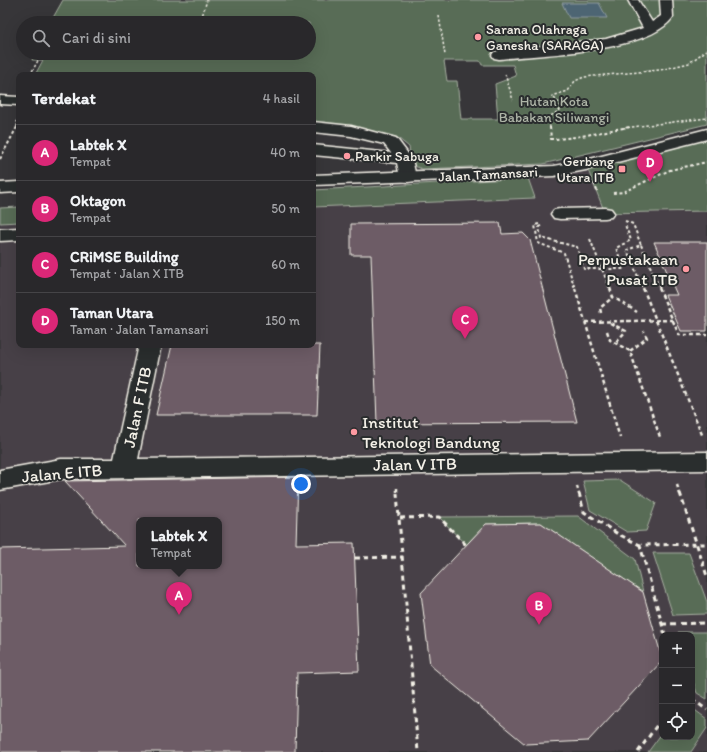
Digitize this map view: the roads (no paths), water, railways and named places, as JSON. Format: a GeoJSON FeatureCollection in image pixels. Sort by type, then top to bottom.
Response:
{"type":"FeatureCollection","features":[{"type":"Feature","properties":{"kind":"main road"},"geometry":{"type":"LineString","coordinates":[[499,55],[624,40],[658,26],[667,17],[666,0]]}},
{"type":"Feature","properties":{"kind":"main road"},"geometry":{"type":"LineString","coordinates":[[633,1],[650,29]]}},
{"type":"Feature","properties":{"kind":"main road"},"geometry":{"type":"LineString","coordinates":[[0,100],[16,101]]}},
{"type":"Feature","properties":{"kind":"main road"},"geometry":{"type":"LineString","coordinates":[[316,127],[350,132],[390,141],[404,159],[408,178]]}},
{"type":"Feature","properties":{"kind":"main road","name":"Jalan Tamansari"},"geometry":{"type":"LineString","coordinates":[[316,180],[408,178],[538,172],[586,164],[707,134]]}},
{"type":"Feature","properties":{"kind":"main road"},"geometry":{"type":"LineString","coordinates":[[316,150],[404,159]]}},
{"type":"Feature","properties":{"kind":"main road"},"geometry":{"type":"LineString","coordinates":[[0,188],[16,187]]}},
{"type":"Feature","properties":{"kind":"main road"},"geometry":{"type":"LineString","coordinates":[[557,215],[609,215]]}},
{"type":"Feature","properties":{"kind":"main road"},"geometry":{"type":"LineString","coordinates":[[0,235],[16,234]]}},
{"type":"Feature","properties":{"kind":"main road","name":"Jalan F ITB"},"geometry":{"type":"LineString","coordinates":[[124,468],[149,348]]}},
{"type":"Feature","properties":{"kind":"main road","name":"Jalan V ITB"},"geometry":{"type":"LineString","coordinates":[[124,468],[707,461]]}},
{"type":"Feature","properties":{"kind":"main road","name":"Jalan E ITB"},"geometry":{"type":"LineString","coordinates":[[0,480],[61,469],[124,468]]}},
{"type":"Feature","properties":{"kind":"water"},"geometry":{"type":"Polygon","coordinates":[[[562,3],[599,3],[607,18],[569,18],[562,3]]]}},
{"type":"Feature","properties":{"kind":"place","name":"Sarana Olahraga Ganesha (SARAGA)"},"geometry":{"type":"Point","coordinates":[478,37]}},
{"type":"Feature","properties":{"kind":"place","name":"Parkir Sabuga"},"geometry":{"type":"Point","coordinates":[347,156]}},
{"type":"Feature","properties":{"kind":"place","name":"Gerbang Utara ITB"},"geometry":{"type":"Point","coordinates":[622,169]}},
{"type":"Feature","properties":{"kind":"place","name":"Taman Utara"},"geometry":{"type":"Point","coordinates":[650,182]}},
{"type":"Feature","properties":{"kind":"place","name":"Perpustakaan Pusat ITB"},"geometry":{"type":"Point","coordinates":[686,269]}},
{"type":"Feature","properties":{"kind":"place","name":"CRiMSE Building"},"geometry":{"type":"Point","coordinates":[465,339]}},
{"type":"Feature","properties":{"kind":"place","name":"Institut Teknologi Bandung"},"geometry":{"type":"Point","coordinates":[354,432]}},
{"type":"Feature","properties":{"kind":"place","name":"Labtek X"},"geometry":{"type":"Point","coordinates":[179,615]}},
{"type":"Feature","properties":{"kind":"place","name":"Oktagon"},"geometry":{"type":"Point","coordinates":[539,625]}},
{"type":"Feature","properties":{"kind":"park label","name":"Hutan Kota Babakan Siliwangi"},"geometry":{"type":"Point","coordinates":[554,110]}}]}
